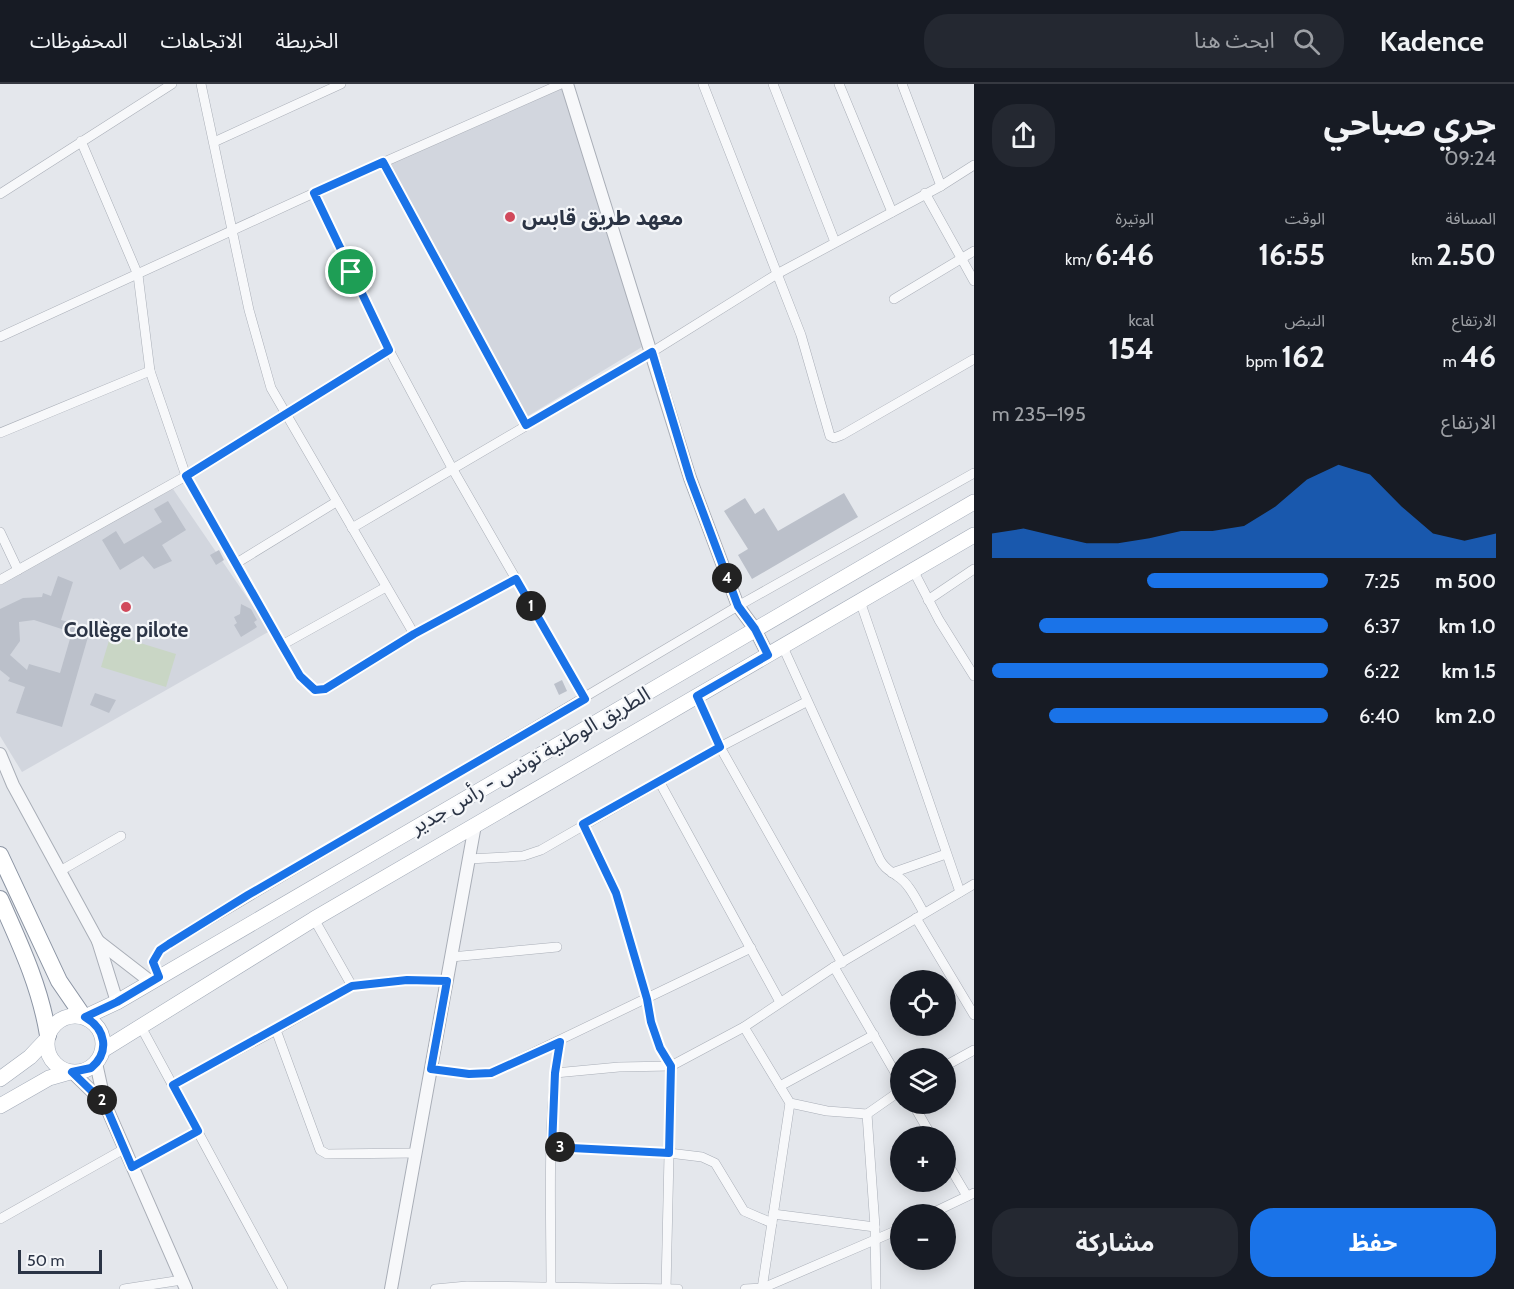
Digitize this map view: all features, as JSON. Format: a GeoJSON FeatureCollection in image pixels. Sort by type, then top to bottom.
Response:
{"type":"FeatureCollection","features":[{"type":"Feature","properties":{"kind":"highway"},"geometry":{"type":"LineString","coordinates":[[0,855],[59,981],[84,1017]]}},
{"type":"Feature","properties":{"kind":"highway"},"geometry":{"type":"LineString","coordinates":[[0,899],[34,974],[43,1003],[48,1037]]}},
{"type":"Feature","properties":{"kind":"main road","name":"الطريق الوطنية تونس - رأس جدير"},"geometry":{"type":"LineString","coordinates":[[84,1017],[117,1002],[974,502]]}},
{"type":"Feature","properties":{"kind":"main road","name":"الطريق الوطنية تونس - رأس جدير"},"geometry":{"type":"LineString","coordinates":[[100,1057],[140,1025],[314,919],[974,535]]}},
{"type":"Feature","properties":{"kind":"main road"},"geometry":{"type":"LineString","coordinates":[[0,1079],[30,1057],[48,1037],[58,1021],[74,1015],[84,1017],[98,1027],[102,1034],[100,1057],[85,1071],[49,1078],[0,1106]]}},
{"type":"Feature","properties":{"kind":"main road"},"geometry":{"type":"LineString","coordinates":[[48,1037],[50,1057],[55,1064],[71,1072]]}},
{"type":"Feature","properties":{"kind":"street"},"geometry":{"type":"LineString","coordinates":[[0,194],[172,84]]}},
{"type":"Feature","properties":{"kind":"street"},"geometry":{"type":"LineString","coordinates":[[201,84],[249,310],[271,388],[414,634]]}},
{"type":"Feature","properties":{"kind":"street"},"geometry":{"type":"LineString","coordinates":[[214,142],[341,84]]}},
{"type":"Feature","properties":{"kind":"street"},"geometry":{"type":"LineString","coordinates":[[0,337],[314,193],[561,84]]}},
{"type":"Feature","properties":{"kind":"street"},"geometry":{"type":"LineString","coordinates":[[567,84],[690,478],[738,606],[755,629],[768,655]]}},
{"type":"Feature","properties":{"kind":"street"},"geometry":{"type":"LineString","coordinates":[[703,84],[801,334],[827,432],[834,438],[934,384],[974,359]]}},
{"type":"Feature","properties":{"kind":"street"},"geometry":{"type":"LineString","coordinates":[[772,84],[836,242]]}},
{"type":"Feature","properties":{"kind":"street"},"geometry":{"type":"LineString","coordinates":[[839,84],[892,212]]}},
{"type":"Feature","properties":{"kind":"street"},"geometry":{"type":"LineString","coordinates":[[902,84],[941,186]]}},
{"type":"Feature","properties":{"kind":"street"},"geometry":{"type":"LineString","coordinates":[[81,141],[138,275],[150,371],[186,476],[282,645],[307,683],[315,690],[325,689],[414,634],[516,579]]}},
{"type":"Feature","properties":{"kind":"street"},"geometry":{"type":"LineString","coordinates":[[383,162],[526,425]]}},
{"type":"Feature","properties":{"kind":"street"},"geometry":{"type":"LineString","coordinates":[[352,528],[652,352],[777,274],[941,186],[974,165]]}},
{"type":"Feature","properties":{"kind":"street"},"geometry":{"type":"LineString","coordinates":[[314,193],[389,350],[452,468],[585,699]]}},
{"type":"Feature","properties":{"kind":"street"},"geometry":{"type":"LineString","coordinates":[[925,194],[974,280]]}},
{"type":"Feature","properties":{"kind":"street"},"geometry":{"type":"LineString","coordinates":[[894,299],[974,251]]}},
{"type":"Feature","properties":{"kind":"street"},"geometry":{"type":"LineString","coordinates":[[0,580],[186,476],[389,350]]}},
{"type":"Feature","properties":{"kind":"street"},"geometry":{"type":"LineString","coordinates":[[0,433],[150,371]]}},
{"type":"Feature","properties":{"kind":"street"},"geometry":{"type":"LineString","coordinates":[[155,979],[153,962],[160,950],[248,895],[585,699],[738,606],[974,473]]}},
{"type":"Feature","properties":{"kind":"street"},"geometry":{"type":"LineString","coordinates":[[236,564],[336,502]]}},
{"type":"Feature","properties":{"kind":"street"},"geometry":{"type":"LineString","coordinates":[[0,532],[18,570]]}},
{"type":"Feature","properties":{"kind":"street"},"geometry":{"type":"LineString","coordinates":[[928,600],[974,569]]}},
{"type":"Feature","properties":{"kind":"street"},"geometry":{"type":"LineString","coordinates":[[913,570],[928,600],[974,676]]}},
{"type":"Feature","properties":{"kind":"street"},"geometry":{"type":"LineString","coordinates":[[282,645],[386,587]]}},
{"type":"Feature","properties":{"kind":"street"},"geometry":{"type":"LineString","coordinates":[[860,601],[960,892]]}},
{"type":"Feature","properties":{"kind":"street"},"geometry":{"type":"LineString","coordinates":[[783,648],[880,860],[903,882],[974,1015]]}},
{"type":"Feature","properties":{"kind":"street"},"geometry":{"type":"LineString","coordinates":[[697,696],[720,747],[890,1063]]}},
{"type":"Feature","properties":{"kind":"street"},"geometry":{"type":"LineString","coordinates":[[469,859],[524,856],[541,850],[659,781],[806,702]]}},
{"type":"Feature","properties":{"kind":"street"},"geometry":{"type":"LineString","coordinates":[[0,754],[13,785],[98,941],[117,1002]]}},
{"type":"Feature","properties":{"kind":"street"},"geometry":{"type":"LineString","coordinates":[[659,781],[780,1002]]}},
{"type":"Feature","properties":{"kind":"street"},"geometry":{"type":"LineString","coordinates":[[583,824],[616,893],[657,1039],[671,1066],[666,1289]]}},
{"type":"Feature","properties":{"kind":"street"},"geometry":{"type":"LineString","coordinates":[[391,1289],[475,825]]}},
{"type":"Feature","properties":{"kind":"street"},"geometry":{"type":"LineString","coordinates":[[60,871],[122,836]]}},
{"type":"Feature","properties":{"kind":"street"},"geometry":{"type":"LineString","coordinates":[[891,873],[946,854]]}},
{"type":"Feature","properties":{"kind":"street"},"geometry":{"type":"LineString","coordinates":[[555,1073],[619,1067],[671,1066],[744,1027],[838,965],[974,884]]}},
{"type":"Feature","properties":{"kind":"street"},"geometry":{"type":"LineString","coordinates":[[314,919],[352,986]]}},
{"type":"Feature","properties":{"kind":"street"},"geometry":{"type":"LineString","coordinates":[[98,941],[155,979]]}},
{"type":"Feature","properties":{"kind":"street"},"geometry":{"type":"LineString","coordinates":[[451,957],[557,947]]}},
{"type":"Feature","properties":{"kind":"street"},"geometry":{"type":"LineString","coordinates":[[431,1069],[469,1074],[491,1073],[560,1042],[751,948]]}},
{"type":"Feature","properties":{"kind":"street"},"geometry":{"type":"LineString","coordinates":[[173,1085],[352,986],[407,980],[447,981]]}},
{"type":"Feature","properties":{"kind":"street"},"geometry":{"type":"LineString","coordinates":[[140,1025],[283,1289]]}},
{"type":"Feature","properties":{"kind":"street"},"geometry":{"type":"LineString","coordinates":[[744,1027],[790,1103],[763,1289]]}},
{"type":"Feature","properties":{"kind":"street"},"geometry":{"type":"LineString","coordinates":[[276,1030],[318,1146],[323,1152],[416,1153]]}},
{"type":"Feature","properties":{"kind":"street"},"geometry":{"type":"LineString","coordinates":[[780,1086],[874,1035]]}},
{"type":"Feature","properties":{"kind":"street"},"geometry":{"type":"LineString","coordinates":[[551,1288],[552,1147],[555,1073],[560,1042]]}},
{"type":"Feature","properties":{"kind":"street"},"geometry":{"type":"LineString","coordinates":[[956,1060],[974,1050]]}},
{"type":"Feature","properties":{"kind":"street"},"geometry":{"type":"LineString","coordinates":[[100,1057],[105,1104],[184,1284],[124,1289]]}},
{"type":"Feature","properties":{"kind":"street"},"geometry":{"type":"LineString","coordinates":[[71,1072],[105,1104]]}},
{"type":"Feature","properties":{"kind":"street"},"geometry":{"type":"LineString","coordinates":[[790,1103],[827,1111],[867,1114],[890,1098]]}},
{"type":"Feature","properties":{"kind":"street"},"geometry":{"type":"LineString","coordinates":[[867,1114],[876,1240],[876,1289]]}},
{"type":"Feature","properties":{"kind":"street"},"geometry":{"type":"LineString","coordinates":[[132,1167],[198,1131]]}},
{"type":"Feature","properties":{"kind":"street"},"geometry":{"type":"LineString","coordinates":[[552,1147],[702,1157],[715,1163],[744,1211],[773,1219],[875,1227]]}},
{"type":"Feature","properties":{"kind":"street"},"geometry":{"type":"LineString","coordinates":[[0,1219],[124,1149]]}},
{"type":"Feature","properties":{"kind":"street"},"geometry":{"type":"LineString","coordinates":[[950,1204],[970,1194],[956,1174]]}},
{"type":"Feature","properties":{"kind":"street"},"geometry":{"type":"LineString","coordinates":[[745,1289],[763,1289],[890,1234]]}},
{"type":"Feature","properties":{"kind":"street"},"geometry":{"type":"LineString","coordinates":[[435,1289],[467,1286],[538,1289],[678,1289]]}},
{"type":"Feature","properties":{"kind":"shaded area","name":"معهد طريق قابس"},"geometry":{"type":"Polygon","coordinates":[[[567,84],[642,347],[523,419],[448,271],[383,162],[567,84]]]}},
{"type":"Feature","properties":{"kind":"shaded area","name":"Collège pilote"},"geometry":{"type":"Polygon","coordinates":[[[173,489],[270,631],[22,772],[0,736],[0,582],[173,489]]]}},
{"type":"Feature","properties":{"kind":"green space"},"geometry":{"type":"Polygon","coordinates":[[[111,634],[176,654],[166,687],[101,667],[111,634]]]}},
{"type":"Feature","properties":{"kind":"building"},"geometry":{"type":"Polygon","coordinates":[[[844,493],[858,517],[752,579],[738,555],[748,549],[724,511],[745,498],[755,514],[764,508],[778,531],[844,493]]]}},
{"type":"Feature","properties":{"kind":"building"},"geometry":{"type":"Polygon","coordinates":[[[168,501],[186,530],[162,545],[172,561],[154,569],[143,556],[120,570],[102,540],[116,531],[124,544],[162,522],[154,509],[168,501]]]}},
{"type":"Feature","properties":{"kind":"building"},"geometry":{"type":"Polygon","coordinates":[[[219,550],[224,560],[216,565],[210,555],[219,550]]]}},
{"type":"Feature","properties":{"kind":"building"},"geometry":{"type":"Polygon","coordinates":[[[58,576],[73,582],[61,620],[80,625],[77,634],[88,637],[62,727],[16,713],[25,687],[8,681],[10,678],[0,670],[0,609],[23,598],[42,597],[43,593],[51,596],[58,576]],[[34,620],[19,622],[20,641],[10,655],[27,670],[29,664],[60,673],[72,632],[34,620]]]}},
{"type":"Feature","properties":{"kind":"building"},"geometry":{"type":"Polygon","coordinates":[[[241,604],[251,609],[257,620],[254,622],[257,627],[241,637],[234,625],[237,623],[234,617],[240,614],[241,604]]]}},
{"type":"Feature","properties":{"kind":"building"},"geometry":{"type":"Polygon","coordinates":[[[562,680],[567,691],[559,695],[554,684],[562,680]]]}},
{"type":"Feature","properties":{"kind":"building"},"geometry":{"type":"Polygon","coordinates":[[[95,693],[116,700],[109,713],[90,705],[95,693]]]}},
{"type":"Feature","properties":{"kind":"place","name":"معهد طريق قابس"},"geometry":{"type":"Point","coordinates":[510,217]}},
{"type":"Feature","properties":{"kind":"place","name":"Collège pilote"},"geometry":{"type":"Point","coordinates":[126,607]}},
{"type":"Feature","properties":{"kind":"route"},"geometry":{"type":"LineString","coordinates":[[383,162],[526,425],[652,352],[690,478],[738,606],[755,629],[768,655],[697,696],[720,747],[583,824],[616,893],[647,999],[651,1022],[660,1048],[671,1066],[669,1153],[552,1147],[555,1073],[560,1042],[491,1073],[469,1074],[431,1069],[447,981],[407,980],[352,986],[173,1085],[198,1131],[132,1167],[105,1104],[72,1072],[91,1068],[103,1050],[102,1034],[92,1021],[85,1017],[117,1002],[159,977],[153,962],[160,950],[248,895],[585,699],[516,579],[414,634],[325,689],[315,690],[300,676],[186,476],[389,350],[351,272],[314,193],[383,162]]}}]}
